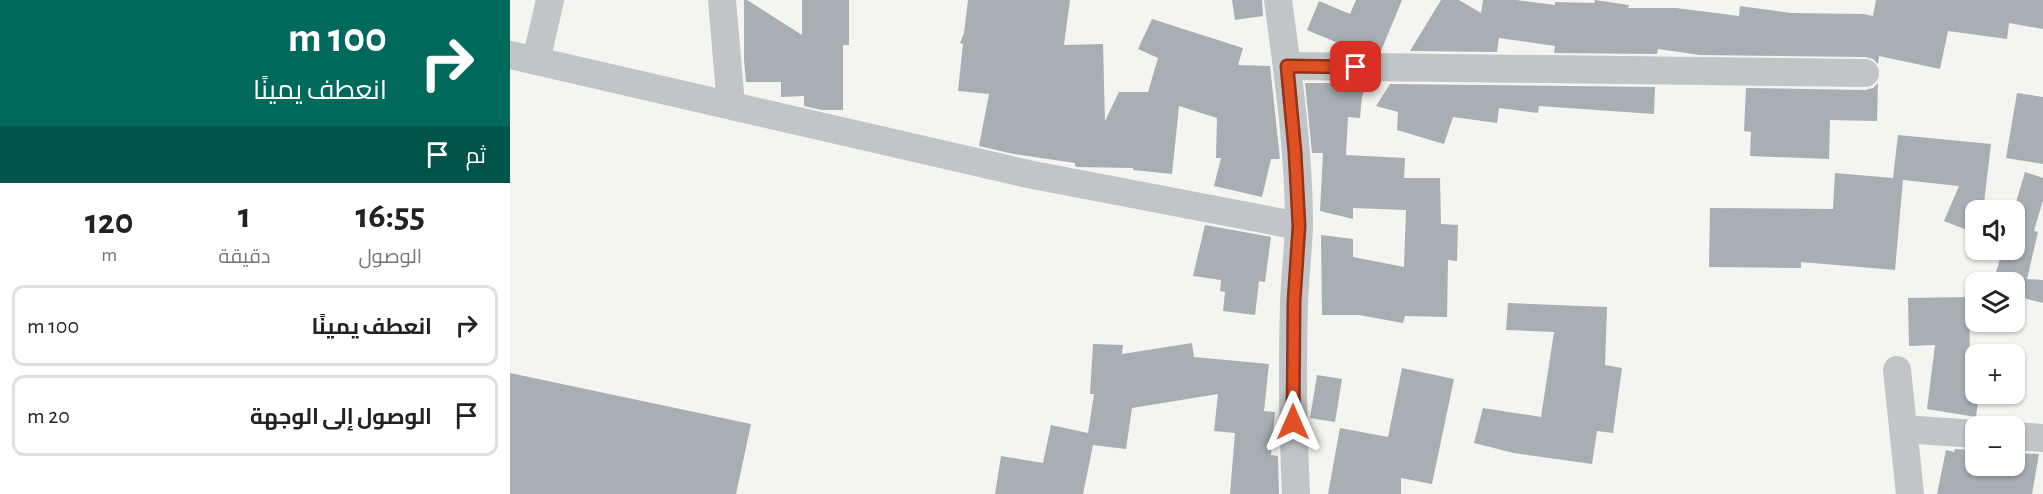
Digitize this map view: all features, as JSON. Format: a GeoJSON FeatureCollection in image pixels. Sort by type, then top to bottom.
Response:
{"type":"FeatureCollection","features":[{"type":"Feature","properties":{"kind":"street"},"geometry":{"type":"LineString","coordinates":[[550,0],[523,58],[1028,174],[1299,226]]}},
{"type":"Feature","properties":{"kind":"street"},"geometry":{"type":"LineString","coordinates":[[722,0],[731,105]]}},
{"type":"Feature","properties":{"kind":"street"},"geometry":{"type":"LineString","coordinates":[[1278,0],[1295,152],[1299,226],[1294,314],[1293,446],[1296,494]]}},
{"type":"Feature","properties":{"kind":"street"},"geometry":{"type":"LineString","coordinates":[[1287,66],[1864,73]]}},
{"type":"Feature","properties":{"kind":"street"},"geometry":{"type":"LineString","coordinates":[[1897,370],[1911,494]]}},
{"type":"Feature","properties":{"kind":"street"},"geometry":{"type":"LineString","coordinates":[[1903,429],[1965,433]]}},
{"type":"Feature","properties":{"kind":"street"},"geometry":{"type":"LineString","coordinates":[[2025,437],[2043,438]]}},
{"type":"Feature","properties":{"kind":"building"},"geometry":{"type":"Polygon","coordinates":[[[744,0],[802,35],[802,0],[849,0],[849,45],[843,45],[843,110],[822,110],[804,106],[804,96],[781,97],[781,82],[746,82],[744,0]]]}},
{"type":"Feature","properties":{"kind":"building"},"geometry":{"type":"Polygon","coordinates":[[[968,0],[1070,0],[1064,45],[1103,44],[1105,121],[1119,92],[1148,92],[1158,58],[1138,49],[1152,19],[1243,48],[1238,65],[1270,66],[1280,159],[1271,159],[1262,197],[1214,186],[1221,158],[1216,158],[1217,118],[1179,106],[1172,174],[1133,170],[1133,168],[1077,167],[1075,163],[979,146],[989,94],[958,91],[963,44],[960,43],[964,33],[968,0]]]}},
{"type":"Feature","properties":{"kind":"building"},"geometry":{"type":"Polygon","coordinates":[[[1232,0],[1262,0],[1263,16],[1235,20],[1232,0]]]}},
{"type":"Feature","properties":{"kind":"building"},"geometry":{"type":"Polygon","coordinates":[[[1356,0],[1402,0],[1381,51],[1355,50],[1307,30],[1319,1],[1350,14],[1356,0]]]}},
{"type":"Feature","properties":{"kind":"building"},"geometry":{"type":"Polygon","coordinates":[[[1441,0],[1459,0],[1481,13],[1483,0],[1516,0],[1555,5],[1555,2],[1594,3],[1595,0],[1629,5],[1628,8],[1676,8],[1739,16],[1740,6],[1791,13],[1873,16],[1876,0],[2043,0],[2043,29],[2009,23],[2007,39],[1948,31],[1940,69],[1879,56],[1878,64],[1873,59],[1865,57],[1700,55],[1658,49],[1657,54],[1554,53],[1555,46],[1499,38],[1497,52],[1410,51],[1441,0]]]}},
{"type":"Feature","properties":{"kind":"building"},"geometry":{"type":"Polygon","coordinates":[[[1305,83],[1367,83],[1362,97],[1360,118],[1348,117],[1346,155],[1405,158],[1404,178],[1440,178],[1441,224],[1458,225],[1457,261],[1448,260],[1447,317],[1405,316],[1403,323],[1359,315],[1322,315],[1321,235],[1353,239],[1353,257],[1404,267],[1406,210],[1353,208],[1353,219],[1320,211],[1323,153],[1312,153],[1305,83]]]}},
{"type":"Feature","properties":{"kind":"building"},"geometry":{"type":"Polygon","coordinates":[[[1878,83],[1877,121],[1830,120],[1829,159],[1750,156],[1751,132],[1744,131],[1746,88],[1865,90],[1873,88],[1878,83]]]}},
{"type":"Feature","properties":{"kind":"building"},"geometry":{"type":"Polygon","coordinates":[[[1390,84],[1655,87],[1654,114],[1539,106],[1538,113],[1499,108],[1497,123],[1453,117],[1444,144],[1397,130],[1398,112],[1376,106],[1390,84]]]}},
{"type":"Feature","properties":{"kind":"building"},"geometry":{"type":"Polygon","coordinates":[[[2017,93],[2043,97],[2043,164],[2006,158],[2017,93]]]}},
{"type":"Feature","properties":{"kind":"building"},"geometry":{"type":"Polygon","coordinates":[[[1898,135],[1991,144],[1984,200],[1965,200],[1965,229],[1944,221],[1959,186],[1903,180],[1895,270],[1801,262],[1801,268],[1709,267],[1710,208],[1833,209],[1835,173],[1893,178],[1898,135]]]}},
{"type":"Feature","properties":{"kind":"building"},"geometry":{"type":"Polygon","coordinates":[[[2025,172],[2043,178],[2043,200],[2034,231],[2038,232],[2027,279],[2043,280],[2043,303],[2025,298],[2025,272],[1996,272],[2000,260],[2025,260],[2025,200],[2017,200],[2025,172]]]}},
{"type":"Feature","properties":{"kind":"building"},"geometry":{"type":"Polygon","coordinates":[[[1205,225],[1271,237],[1265,282],[1259,281],[1255,315],[1223,311],[1225,292],[1220,291],[1221,280],[1193,276],[1205,225]]]}},
{"type":"Feature","properties":{"kind":"building"},"geometry":{"type":"Polygon","coordinates":[[[1965,297],[1965,332],[1969,332],[1970,344],[1965,344],[1965,404],[1978,404],[1976,416],[1927,409],[1935,345],[1909,346],[1908,298],[1965,297]]]}},
{"type":"Feature","properties":{"kind":"building"},"geometry":{"type":"Polygon","coordinates":[[[1508,303],[1607,307],[1605,365],[1622,368],[1613,433],[1597,431],[1592,464],[1514,453],[1474,443],[1483,408],[1541,417],[1554,332],[1506,330],[1508,303]]]}},
{"type":"Feature","properties":{"kind":"building"},"geometry":{"type":"Polygon","coordinates":[[[1192,343],[1194,357],[1269,364],[1264,411],[1275,412],[1271,455],[1278,456],[1279,494],[1230,494],[1235,433],[1214,431],[1218,394],[1132,408],[1126,449],[1093,445],[1083,494],[995,494],[1001,456],[1043,463],[1051,425],[1088,433],[1094,394],[1090,394],[1093,344],[1123,345],[1122,354],[1192,343]]]}},
{"type":"Feature","properties":{"kind":"building"},"geometry":{"type":"Polygon","coordinates":[[[1402,368],[1454,379],[1432,484],[1401,478],[1401,494],[1328,494],[1340,428],[1388,437],[1402,368]]]}},
{"type":"Feature","properties":{"kind":"building"},"geometry":{"type":"Polygon","coordinates":[[[510,373],[751,424],[736,494],[510,494],[510,373]]]}},
{"type":"Feature","properties":{"kind":"building"},"geometry":{"type":"Polygon","coordinates":[[[1317,375],[1342,379],[1335,422],[1310,418],[1317,375]]]}},
{"type":"Feature","properties":{"kind":"building"},"geometry":{"type":"Polygon","coordinates":[[[1955,449],[1965,449],[1965,476],[2025,476],[2025,453],[2039,454],[2032,494],[1937,494],[1946,450],[1954,452],[1955,449]]]}},
{"type":"Feature","properties":{"kind":"route"},"geometry":{"type":"LineString","coordinates":[[1293,422],[1294,302],[1299,226],[1287,66],[1356,67]]}}]}
